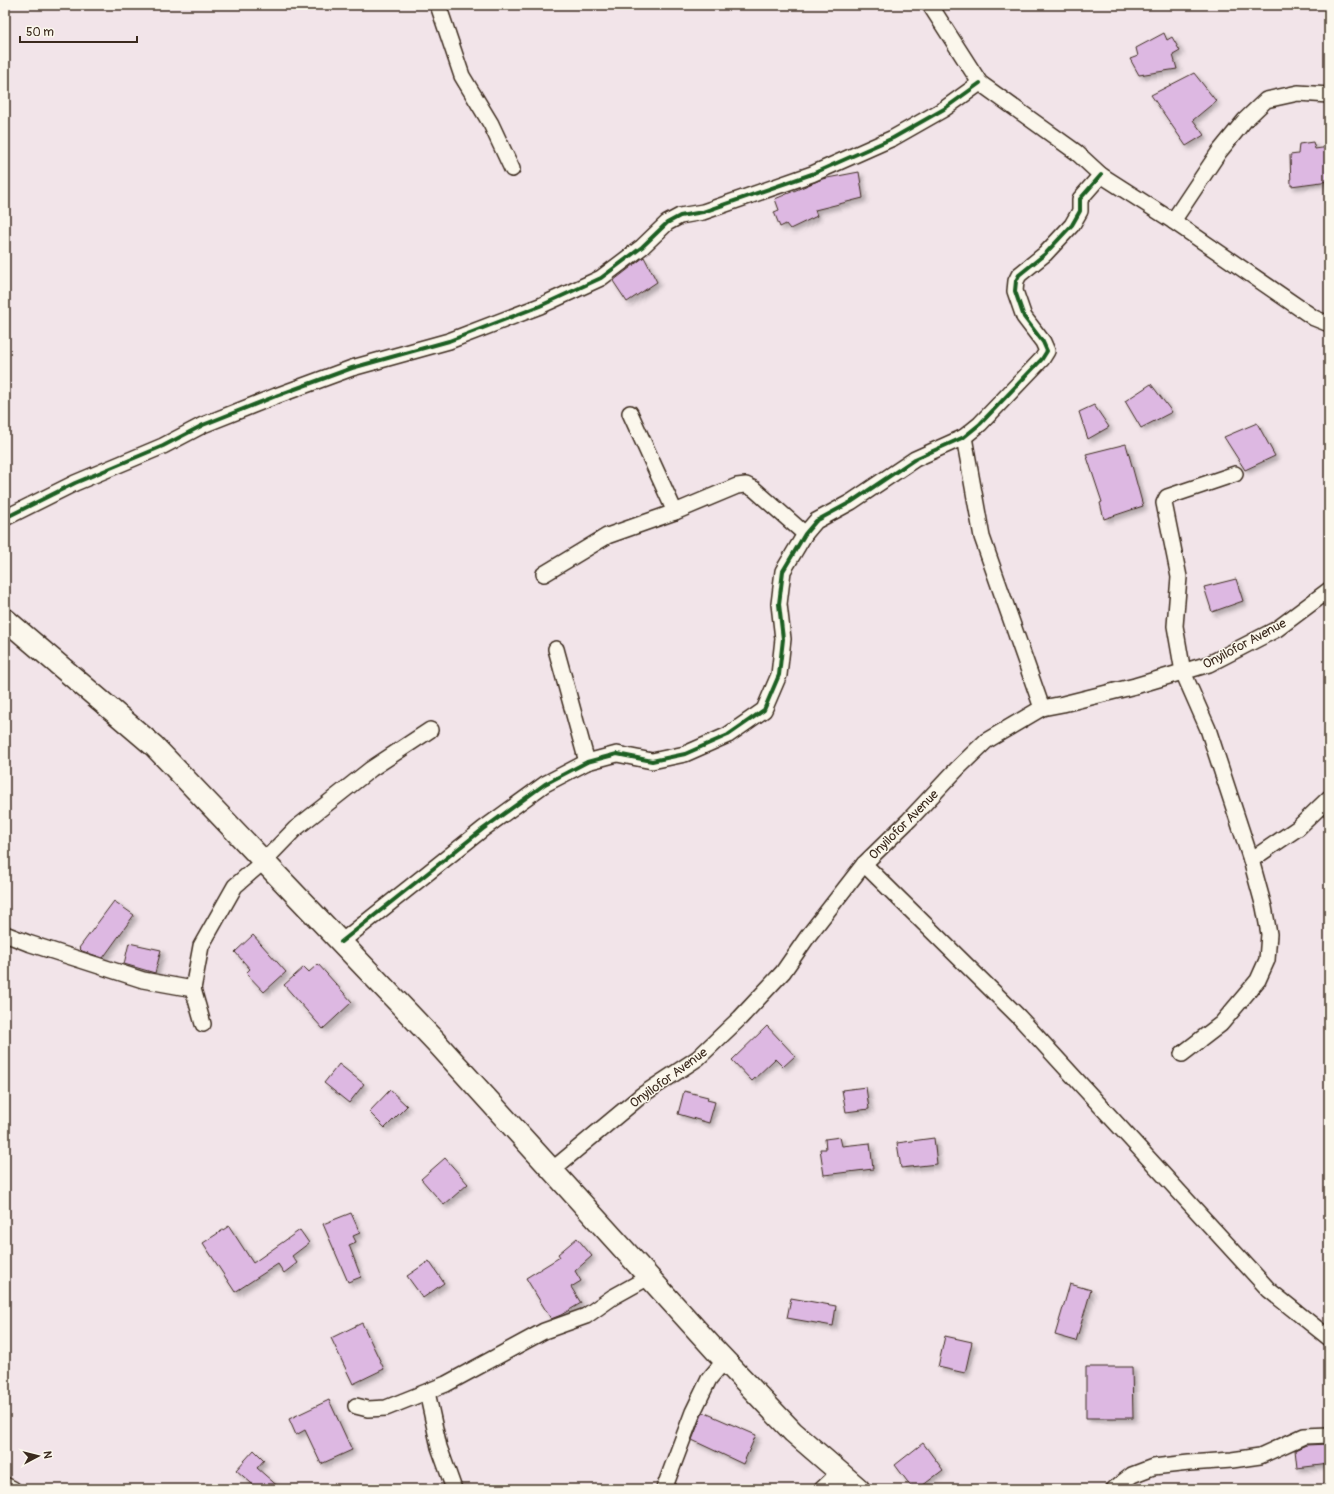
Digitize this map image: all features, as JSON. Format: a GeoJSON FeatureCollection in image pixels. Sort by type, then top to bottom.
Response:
{"type":"FeatureCollection","features":[{"type":"Feature","properties":{"kind":"main road"},"geometry":{"type":"LineString","coordinates":[[5,619],[154,746],[435,1041],[792,1432],[859,1489]]}},
{"type":"Feature","properties":{"kind":"street"},"geometry":{"type":"LineString","coordinates":[[438,5],[462,76],[491,124],[512,169]]}},
{"type":"Feature","properties":{"kind":"street"},"geometry":{"type":"LineString","coordinates":[[930,5],[980,83],[1076,152],[1101,175],[1173,221],[1314,318],[1329,324]]}},
{"type":"Feature","properties":{"kind":"street"},"geometry":{"type":"LineString","coordinates":[[5,518],[75,483],[164,446],[210,422],[352,368],[449,341],[540,306],[601,278],[642,247],[668,223],[680,216],[717,208],[819,171],[893,138],[944,109],[980,83]]}},
{"type":"Feature","properties":{"kind":"street"},"geometry":{"type":"LineString","coordinates":[[1173,221],[1219,152],[1245,120],[1266,100],[1298,93],[1329,95]]}},
{"type":"Feature","properties":{"kind":"street"},"geometry":{"type":"LineString","coordinates":[[341,942],[483,829],[545,784],[587,762],[617,754],[652,761],[685,754],[728,735],[764,710],[778,675],[784,639],[779,604],[783,570],[805,534],[816,521],[851,502],[915,459],[964,437],[980,424],[1042,360],[1047,351],[1043,342],[1024,316],[1015,291],[1016,281],[1019,275],[1044,254],[1072,225],[1080,211],[1080,199],[1101,175]]}},
{"type":"Feature","properties":{"kind":"street"},"geometry":{"type":"LineString","coordinates":[[630,413],[675,512]]}},
{"type":"Feature","properties":{"kind":"street"},"geometry":{"type":"LineString","coordinates":[[964,437],[982,538],[1042,708]]}},
{"type":"Feature","properties":{"kind":"street"},"geometry":{"type":"LineString","coordinates":[[1182,1054],[1221,1024],[1258,980],[1267,960],[1269,934],[1264,907],[1208,729],[1183,672],[1175,626],[1178,577],[1164,503],[1167,497],[1235,474]]}},
{"type":"Feature","properties":{"kind":"street"},"geometry":{"type":"LineString","coordinates":[[544,574],[607,536],[675,512],[737,486],[746,485],[754,489],[805,534]]}},
{"type":"Feature","properties":{"kind":"street","name":"Onyilofor Avenue"},"geometry":{"type":"LineString","coordinates":[[552,1170],[596,1132],[642,1096],[698,1058],[740,1018],[783,972],[808,936],[864,864],[909,820],[956,769],[986,741],[1042,708],[1135,686],[1209,664],[1276,629],[1329,590]]}},
{"type":"Feature","properties":{"kind":"street"},"geometry":{"type":"LineString","coordinates":[[556,649],[587,762]]}},
{"type":"Feature","properties":{"kind":"street"},"geometry":{"type":"LineString","coordinates":[[203,1024],[193,990],[201,946],[235,886],[264,861],[295,829],[341,792],[371,769],[430,730]]}},
{"type":"Feature","properties":{"kind":"street"},"geometry":{"type":"LineString","coordinates":[[1250,860],[1298,828],[1329,798]]}},
{"type":"Feature","properties":{"kind":"street"},"geometry":{"type":"LineString","coordinates":[[864,864],[1019,1017],[1269,1290],[1329,1338]]}},
{"type":"Feature","properties":{"kind":"street"},"geometry":{"type":"LineString","coordinates":[[5,934],[28,943],[143,980],[193,990]]}},
{"type":"Feature","properties":{"kind":"street"},"geometry":{"type":"LineString","coordinates":[[356,1406],[368,1409],[386,1408],[446,1384],[544,1331],[586,1316],[613,1297],[649,1277]]}},
{"type":"Feature","properties":{"kind":"street"},"geometry":{"type":"LineString","coordinates":[[664,1489],[694,1412],[709,1379],[725,1360]]}},
{"type":"Feature","properties":{"kind":"street"},"geometry":{"type":"LineString","coordinates":[[427,1392],[439,1447],[454,1489]]}},
{"type":"Feature","properties":{"kind":"street"},"geometry":{"type":"LineString","coordinates":[[1114,1489],[1132,1475],[1153,1467],[1260,1456],[1304,1436],[1329,1435]]}},
{"type":"Feature","properties":{"kind":"street"},"geometry":{"type":"LineString","coordinates":[[822,1489],[839,1473]]}},
{"type":"Feature","properties":{"kind":"street"},"geometry":{"type":"LineString","coordinates":[[5,1486],[13,1489]]}},
{"type":"Feature","properties":{"kind":"building"},"geometry":{"type":"Polygon","coordinates":[[[1164,33],[1167,40],[1172,37],[1180,51],[1173,55],[1177,69],[1139,75],[1130,59],[1138,56],[1136,48],[1164,33]]]}},
{"type":"Feature","properties":{"kind":"building"},"geometry":{"type":"Polygon","coordinates":[[[1194,73],[1216,101],[1193,120],[1204,135],[1186,146],[1151,95],[1194,73]]]}},
{"type":"Feature","properties":{"kind":"building"},"geometry":{"type":"Polygon","coordinates":[[[1313,142],[1315,149],[1329,147],[1329,181],[1291,186],[1290,155],[1298,154],[1299,144],[1313,142]]]}},
{"type":"Feature","properties":{"kind":"building"},"geometry":{"type":"Polygon","coordinates":[[[859,172],[863,198],[815,210],[817,216],[790,229],[786,224],[780,227],[774,212],[779,210],[775,199],[822,179],[859,172]]]}},
{"type":"Feature","properties":{"kind":"building"},"geometry":{"type":"Polygon","coordinates":[[[644,257],[657,282],[627,302],[613,281],[644,257]]]}},
{"type":"Feature","properties":{"kind":"building"},"geometry":{"type":"Polygon","coordinates":[[[1151,384],[1172,412],[1141,428],[1125,401],[1151,384]]]}},
{"type":"Feature","properties":{"kind":"building"},"geometry":{"type":"Polygon","coordinates":[[[1094,405],[1109,427],[1088,439],[1079,412],[1094,405]]]}},
{"type":"Feature","properties":{"kind":"building"},"geometry":{"type":"Polygon","coordinates":[[[1257,423],[1275,456],[1245,470],[1224,437],[1257,423]]]}},
{"type":"Feature","properties":{"kind":"building"},"geometry":{"type":"Polygon","coordinates":[[[1126,444],[1143,506],[1104,519],[1100,503],[1102,502],[1086,454],[1126,444]]]}},
{"type":"Feature","properties":{"kind":"building"},"geometry":{"type":"Polygon","coordinates":[[[1236,579],[1243,601],[1212,612],[1204,587],[1236,579]]]}},
{"type":"Feature","properties":{"kind":"building"},"geometry":{"type":"Polygon","coordinates":[[[114,901],[134,915],[103,958],[82,951],[79,948],[114,901]]]}},
{"type":"Feature","properties":{"kind":"building"},"geometry":{"type":"Polygon","coordinates":[[[253,935],[286,972],[264,992],[246,973],[250,969],[235,952],[253,935]]]}},
{"type":"Feature","properties":{"kind":"building"},"geometry":{"type":"Polygon","coordinates":[[[129,943],[161,950],[155,973],[124,964],[129,943]]]}},
{"type":"Feature","properties":{"kind":"building"},"geometry":{"type":"Polygon","coordinates":[[[318,964],[352,1002],[323,1029],[284,985],[304,967],[309,972],[318,964]]]}},
{"type":"Feature","properties":{"kind":"building"},"geometry":{"type":"Polygon","coordinates":[[[767,1026],[795,1056],[783,1067],[775,1059],[752,1081],[732,1060],[767,1026]]]}},
{"type":"Feature","properties":{"kind":"building"},"geometry":{"type":"Polygon","coordinates":[[[339,1064],[364,1084],[349,1103],[324,1083],[339,1064]]]}},
{"type":"Feature","properties":{"kind":"building"},"geometry":{"type":"Polygon","coordinates":[[[866,1087],[869,1109],[846,1112],[842,1090],[866,1087]]]}},
{"type":"Feature","properties":{"kind":"building"},"geometry":{"type":"Polygon","coordinates":[[[390,1090],[407,1106],[385,1128],[369,1112],[390,1090]]]}},
{"type":"Feature","properties":{"kind":"building"},"geometry":{"type":"Polygon","coordinates":[[[684,1091],[708,1097],[707,1100],[715,1102],[709,1123],[678,1114],[684,1091]]]}},
{"type":"Feature","properties":{"kind":"building"},"geometry":{"type":"Polygon","coordinates":[[[840,1137],[842,1146],[870,1143],[873,1169],[824,1175],[820,1149],[826,1149],[825,1139],[840,1137]]]}},
{"type":"Feature","properties":{"kind":"building"},"geometry":{"type":"Polygon","coordinates":[[[934,1138],[937,1164],[901,1168],[897,1143],[934,1138]]]}},
{"type":"Feature","properties":{"kind":"building"},"geometry":{"type":"Polygon","coordinates":[[[445,1158],[468,1184],[444,1205],[421,1179],[445,1158]]]}},
{"type":"Feature","properties":{"kind":"building"},"geometry":{"type":"Polygon","coordinates":[[[351,1213],[360,1233],[353,1236],[356,1242],[349,1245],[361,1277],[348,1282],[323,1224],[351,1213]]]}},
{"type":"Feature","properties":{"kind":"building"},"geometry":{"type":"Polygon","coordinates":[[[229,1226],[253,1263],[300,1230],[309,1243],[292,1256],[297,1263],[284,1273],[278,1264],[235,1292],[203,1243],[229,1226]]]}},
{"type":"Feature","properties":{"kind":"building"},"geometry":{"type":"Polygon","coordinates":[[[577,1238],[592,1256],[575,1271],[581,1281],[571,1287],[581,1303],[551,1319],[526,1278],[560,1257],[558,1254],[577,1238]]]}},
{"type":"Feature","properties":{"kind":"building"},"geometry":{"type":"Polygon","coordinates":[[[429,1261],[444,1283],[423,1298],[407,1276],[429,1261]]]}},
{"type":"Feature","properties":{"kind":"building"},"geometry":{"type":"Polygon","coordinates":[[[1070,1284],[1091,1290],[1076,1341],[1055,1335],[1070,1284]]]}},
{"type":"Feature","properties":{"kind":"building"},"geometry":{"type":"Polygon","coordinates":[[[791,1298],[836,1306],[833,1326],[787,1318],[791,1298]]]}},
{"type":"Feature","properties":{"kind":"building"},"geometry":{"type":"Polygon","coordinates":[[[362,1323],[384,1369],[353,1384],[331,1338],[362,1323]]]}},
{"type":"Feature","properties":{"kind":"building"},"geometry":{"type":"Polygon","coordinates":[[[945,1336],[972,1342],[965,1373],[938,1367],[945,1336]]]}},
{"type":"Feature","properties":{"kind":"building"},"geometry":{"type":"Polygon","coordinates":[[[1086,1367],[1132,1367],[1133,1418],[1086,1418],[1086,1367]]]}},
{"type":"Feature","properties":{"kind":"building"},"geometry":{"type":"Polygon","coordinates":[[[329,1400],[352,1450],[321,1464],[305,1430],[296,1435],[289,1419],[329,1400]]]}},
{"type":"Feature","properties":{"kind":"building"},"geometry":{"type":"Polygon","coordinates":[[[703,1412],[756,1435],[743,1464],[692,1440],[703,1412]]]}},
{"type":"Feature","properties":{"kind":"building"},"geometry":{"type":"Polygon","coordinates":[[[923,1443],[943,1470],[918,1489],[913,1489],[895,1465],[923,1443]]]}},
{"type":"Feature","properties":{"kind":"building"},"geometry":{"type":"Polygon","coordinates":[[[1329,1444],[1329,1464],[1297,1468],[1295,1450],[1306,1445],[1329,1444]]]}},
{"type":"Feature","properties":{"kind":"building"},"geometry":{"type":"Polygon","coordinates":[[[254,1450],[264,1460],[257,1468],[281,1489],[258,1489],[236,1470],[254,1450]]]}},
{"type":"Feature","properties":{"kind":"cycle path"},"geometry":{"type":"LineString","coordinates":[[5,518],[75,483],[163,446],[203,425],[276,396],[352,368],[449,341],[540,306],[601,278],[642,247],[667,223],[680,216],[703,212],[812,174],[893,138],[944,109],[980,83]]}},
{"type":"Feature","properties":{"kind":"cycle path"},"geometry":{"type":"LineString","coordinates":[[341,942],[483,829],[545,784],[587,762],[617,754],[652,761],[685,754],[728,735],[764,710],[779,675],[783,639],[779,604],[783,571],[805,534],[816,521],[851,502],[915,459],[964,437],[980,424],[1042,359],[1047,351],[1043,342],[1024,317],[1015,291],[1016,281],[1019,275],[1045,254],[1072,225],[1080,211],[1080,199],[1101,175]]}}]}
